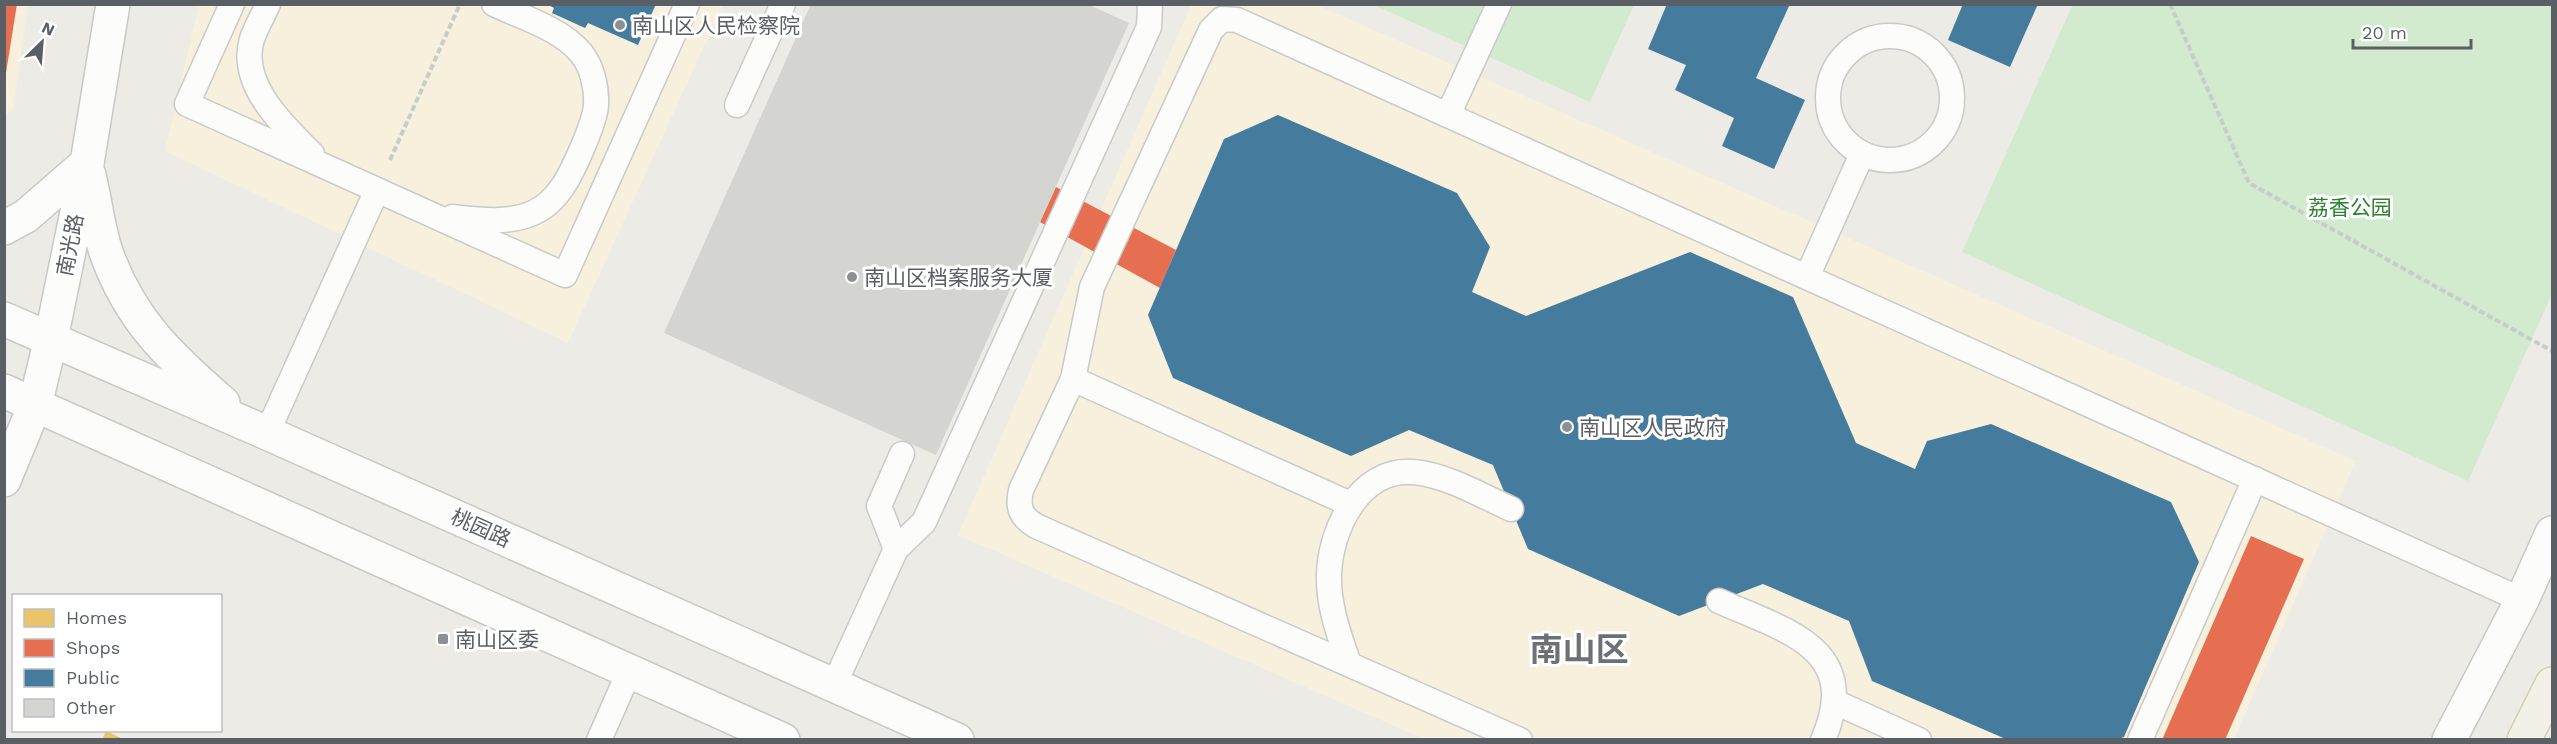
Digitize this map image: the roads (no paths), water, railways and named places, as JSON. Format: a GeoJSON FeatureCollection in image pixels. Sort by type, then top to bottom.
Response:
{"type":"FeatureCollection","features":[{"type":"Feature","properties":{"kind":"main road","name":"南光路"},"geometry":{"type":"LineString","coordinates":[[4,480],[35,405],[51,339],[87,163],[113,4]]}},
{"type":"Feature","properties":{"kind":"main road"},"geometry":{"type":"LineString","coordinates":[[4,228],[26,216],[87,163],[105,250],[122,292],[147,331],[189,373],[258,429]]}},
{"type":"Feature","properties":{"kind":"main road","name":"桃园路"},"geometry":{"type":"LineString","coordinates":[[4,319],[258,429],[957,740]]}},
{"type":"Feature","properties":{"kind":"main road"},"geometry":{"type":"LineString","coordinates":[[4,391],[783,740]]}},
{"type":"Feature","properties":{"kind":"main road"},"geometry":{"type":"LineString","coordinates":[[2449,740],[2522,600],[2553,534]]}},
{"type":"Feature","properties":{"kind":"main road"},"geometry":{"type":"LineString","coordinates":[[2524,740],[2553,684]]}},
{"type":"Feature","properties":{"kind":"lane"},"geometry":{"type":"LineString","coordinates":[[232,4],[187,104],[565,275],[687,4]]}},
{"type":"Feature","properties":{"kind":"lane"},"geometry":{"type":"LineString","coordinates":[[268,4],[252,40],[250,58],[252,73],[271,110],[325,166]]}},
{"type":"Feature","properties":{"kind":"lane"},"geometry":{"type":"LineString","coordinates":[[429,214],[495,221],[519,218],[535,212],[549,203],[562,189],[593,122],[596,105],[595,87],[591,71],[583,55],[556,33],[494,4]]}},
{"type":"Feature","properties":{"kind":"lane"},"geometry":{"type":"LineString","coordinates":[[737,105],[783,4]]}},
{"type":"Feature","properties":{"kind":"lane"},"geometry":{"type":"LineString","coordinates":[[834,685],[896,549],[924,522],[1149,27],[1150,4]]}},
{"type":"Feature","properties":{"kind":"lane"},"geometry":{"type":"LineString","coordinates":[[1448,115],[1499,4]]}},
{"type":"Feature","properties":{"kind":"lane"},"geometry":{"type":"LineString","coordinates":[[1520,740],[1025,520],[1020,510],[1021,490],[1073,379],[1092,287],[1211,30],[1222,19],[1237,20],[2522,600]]}},
{"type":"Feature","properties":{"kind":"lane"},"geometry":{"type":"LineString","coordinates":[[1889,36],[1909,39],[1927,48],[1944,68],[1952,95],[1951,111],[1943,131],[1926,149],[1910,157],[1886,160],[1862,154],[1848,144],[1834,126],[1828,105],[1829,86],[1836,67],[1851,49],[1868,40],[1889,36]]}},
{"type":"Feature","properties":{"kind":"lane"},"geometry":{"type":"LineString","coordinates":[[1807,278],[1862,154]]}},
{"type":"Feature","properties":{"kind":"lane"},"geometry":{"type":"LineString","coordinates":[[258,429],[377,190]]}},
{"type":"Feature","properties":{"kind":"lane"},"geometry":{"type":"LineString","coordinates":[[1073,379],[1350,504]]}},
{"type":"Feature","properties":{"kind":"lane"},"geometry":{"type":"LineString","coordinates":[[896,549],[879,506],[902,454]]}},
{"type":"Feature","properties":{"kind":"lane"},"geometry":{"type":"LineString","coordinates":[[1349,664],[1336,625],[1329,574],[1332,548],[1350,504],[1366,488],[1385,476],[1410,471],[1437,476],[1511,508]]}},
{"type":"Feature","properties":{"kind":"lane"},"geometry":{"type":"LineString","coordinates":[[2140,740],[2255,479]]}},
{"type":"Feature","properties":{"kind":"lane"},"geometry":{"type":"LineString","coordinates":[[1719,601],[1792,633],[1812,647],[1826,663],[1834,682],[1835,702],[1831,721],[1823,740]]}},
{"type":"Feature","properties":{"kind":"lane"},"geometry":{"type":"LineString","coordinates":[[599,740],[628,672]]}},
{"type":"Feature","properties":{"kind":"lane"},"geometry":{"type":"LineString","coordinates":[[1835,702],[1919,740]]}},
{"type":"Feature","properties":{"kind":"place","name":"南山区人民检察院"},"geometry":{"type":"Point","coordinates":[620,25]}},
{"type":"Feature","properties":{"kind":"place","name":"南山区档案服务大厦"},"geometry":{"type":"Point","coordinates":[852,277]}},
{"type":"Feature","properties":{"kind":"place","name":"南山区人民政府"},"geometry":{"type":"Point","coordinates":[1567,427]}},
{"type":"Feature","properties":{"kind":"place","name":"南山区委"},"geometry":{"type":"Point","coordinates":[443,639]}},
{"type":"Feature","properties":{"kind":"district","name":"南山区"},"geometry":{"type":"Point","coordinates":[1579,649]}},
{"type":"Feature","properties":{"kind":"park label","name":"荔香公园"},"geometry":{"type":"Point","coordinates":[2350,207]}}]}
